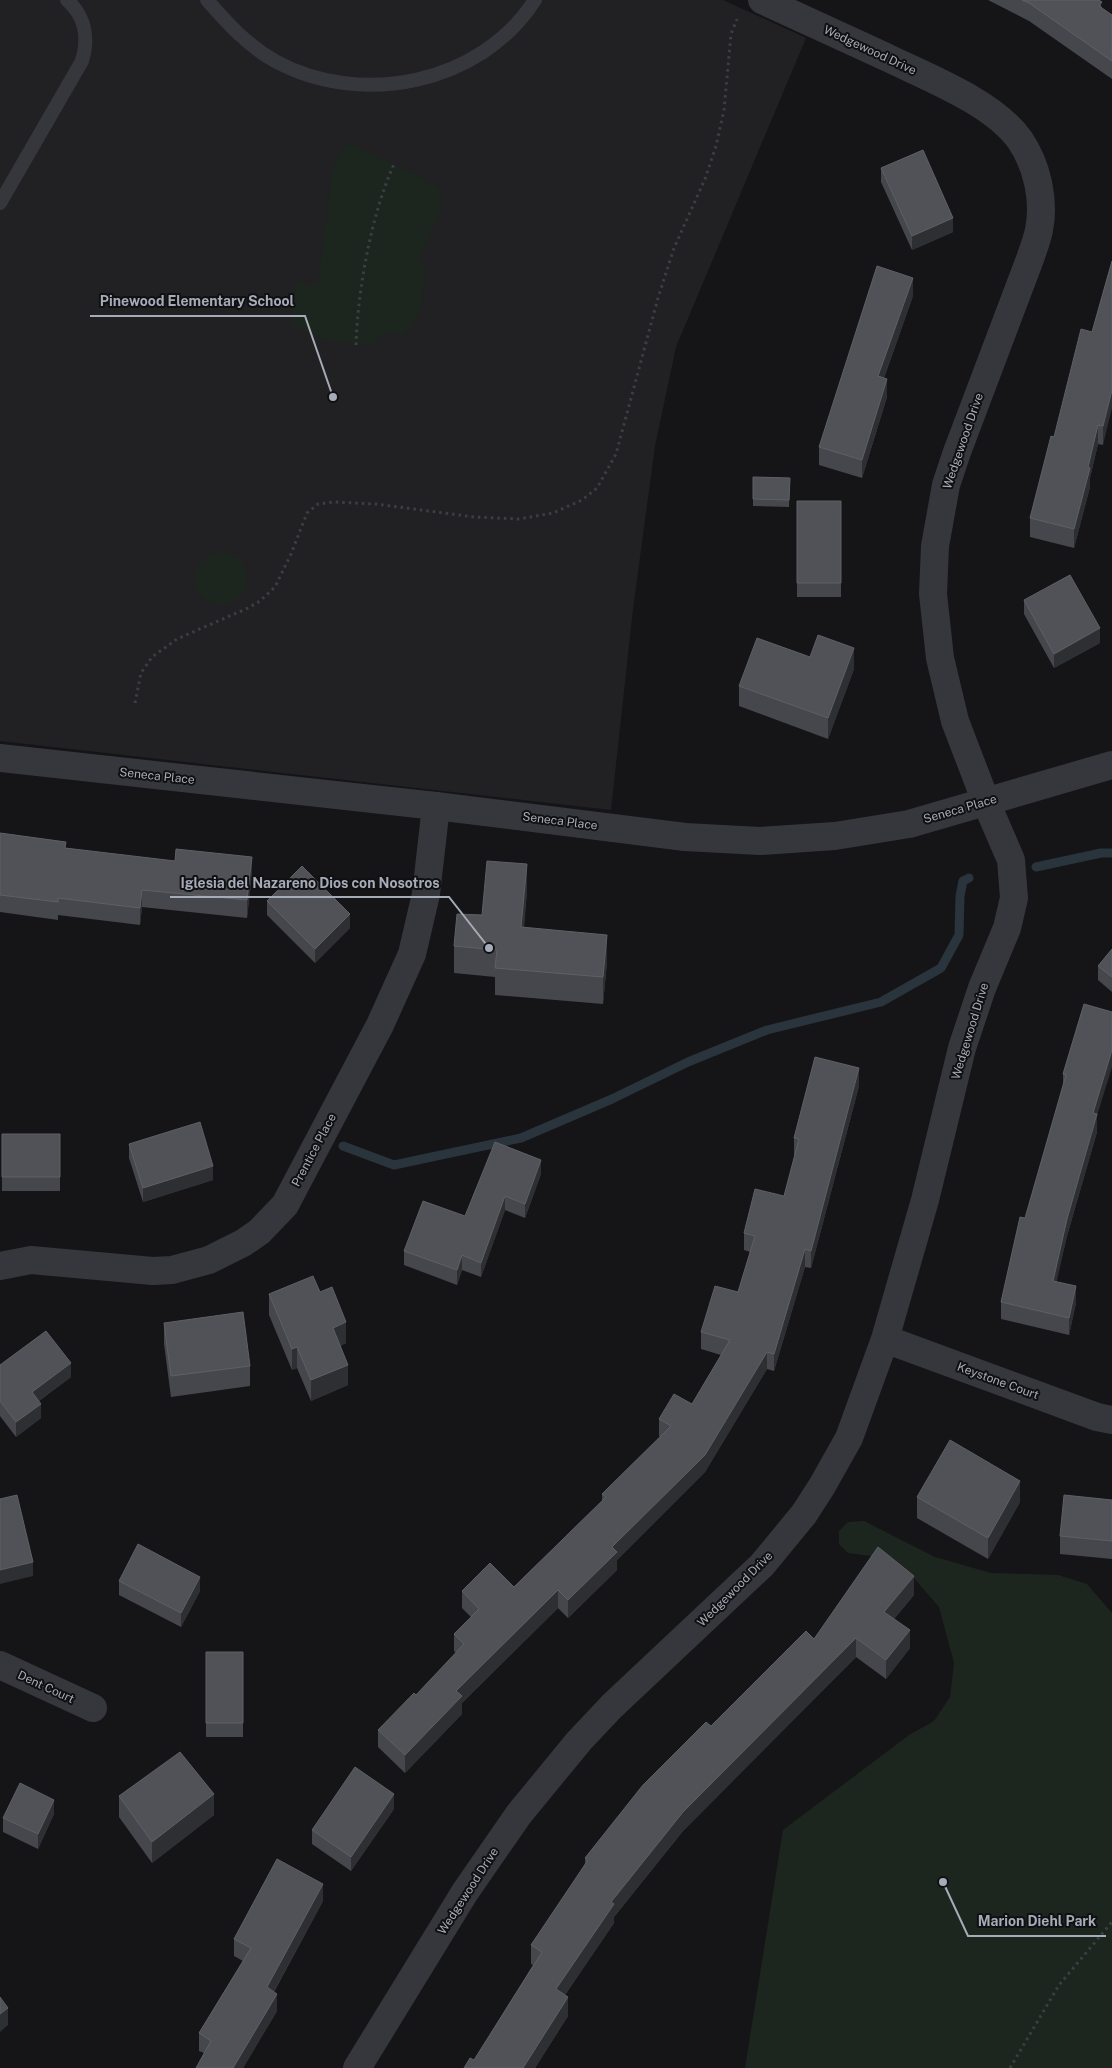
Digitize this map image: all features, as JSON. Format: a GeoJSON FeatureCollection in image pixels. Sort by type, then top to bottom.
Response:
{"type":"FeatureCollection","features":[{"type":"Feature","properties":{"kind":"street","name":"Wedgewood Drive"},"geometry":{"type":"LineString","coordinates":[[357,2068],[465,1892],[519,1814],[579,1741],[612,1706],[762,1566],[804,1514],[849,1438],[885,1339],[925,1200],[962,1048],[982,988],[1007,928],[1014,898],[1011,860],[986,802],[955,721],[940,658],[932,594],[935,546],[946,485],[1039,231],[1041,215],[1039,183],[1020,140],[998,116],[942,83],[762,0]]}},
{"type":"Feature","properties":{"kind":"street","name":"Seneca Place"},"geometry":{"type":"LineString","coordinates":[[0,758],[436,806],[685,837],[760,841],[835,836],[909,824],[1112,765]]}},
{"type":"Feature","properties":{"kind":"street","name":"Prentice Place"},"geometry":{"type":"LineString","coordinates":[[0,1266],[31,1260],[153,1271],[172,1270],[209,1260],[243,1243],[259,1232],[285,1204],[380,1026],[412,954],[426,894],[436,806]]}},
{"type":"Feature","properties":{"kind":"street","name":"Keystone Court"},"geometry":{"type":"LineString","coordinates":[[885,1339],[1097,1417],[1112,1420]]}},
{"type":"Feature","properties":{"kind":"street","name":"Dent Court"},"geometry":{"type":"LineString","coordinates":[[0,1665],[93,1708]]}},
{"type":"Feature","properties":{"kind":"lane"},"geometry":{"type":"LineString","coordinates":[[0,203],[82,61],[86,50],[85,29],[76,9],[66,0]]}},
{"type":"Feature","properties":{"kind":"lane"},"geometry":{"type":"LineString","coordinates":[[207,0],[240,36],[275,61],[293,69],[334,81],[377,85],[422,79],[464,64],[483,53],[515,27],[535,0]]}},
{"type":"Feature","properties":{"kind":"path"},"geometry":{"type":"LineString","coordinates":[[135,703],[142,673],[152,657],[177,639],[248,608],[266,596],[275,587],[291,554],[307,513],[318,504],[349,502],[474,517],[519,519],[546,515],[561,510],[582,500],[597,488],[616,454],[655,307],[674,248],[705,179],[716,146],[724,110],[731,34],[737,19]]}},
{"type":"Feature","properties":{"kind":"path"},"geometry":{"type":"LineString","coordinates":[[356,344],[357,318],[372,231],[380,198],[394,164]]}},
{"type":"Feature","properties":{"kind":"path"},"geometry":{"type":"LineString","coordinates":[[1010,2068],[1058,1985],[1112,1922]]}},
{"type":"Feature","properties":{"kind":"shaded area"},"geometry":{"type":"Polygon","coordinates":[[[0,0],[723,0],[806,38],[676,347],[655,446],[633,609],[611,810],[0,741],[0,0]]]}},
{"type":"Feature","properties":{"kind":"shaded area"},"geometry":{"type":"Polygon","coordinates":[[[347,144],[353,145],[422,178],[437,188],[442,203],[439,217],[419,257],[426,271],[420,314],[403,334],[382,333],[374,346],[327,340],[291,326],[296,282],[311,286],[318,283],[332,173],[338,155],[347,144]]]}},
{"type":"Feature","properties":{"kind":"shaded area"},"geometry":{"type":"Polygon","coordinates":[[[216,552],[226,552],[240,559],[247,573],[247,583],[240,597],[226,604],[216,604],[206,600],[199,593],[195,583],[195,573],[199,563],[206,556],[216,552]]]}},
{"type":"Feature","properties":{"kind":"shaded area"},"geometry":{"type":"Polygon","coordinates":[[[864,1521],[935,1557],[991,1573],[1058,1575],[1087,1584],[1112,1613],[1112,2068],[745,2068],[783,1830],[909,1735],[934,1721],[950,1697],[954,1663],[939,1607],[913,1577],[871,1556],[848,1553],[839,1544],[839,1531],[848,1522],[864,1521]]]}},
{"type":"Feature","properties":{"kind":"building"},"geometry":{"type":"Polygon","coordinates":[[[1022,0],[1099,0],[1102,2],[1099,6],[1112,15],[1112,61],[1029,3],[1022,0]]]}},
{"type":"Feature","properties":{"kind":"building"},"geometry":{"type":"Polygon","coordinates":[[[923,150],[953,218],[912,236],[881,168],[923,150]]]}},
{"type":"Feature","properties":{"kind":"building"},"geometry":{"type":"Polygon","coordinates":[[[1112,261],[1112,390],[1103,426],[1098,425],[1088,467],[1090,468],[1074,529],[1030,518],[1051,436],[1054,437],[1081,329],[1092,332],[1112,261]]]}},
{"type":"Feature","properties":{"kind":"building"},"geometry":{"type":"Polygon","coordinates":[[[877,266],[913,278],[878,376],[887,379],[862,460],[819,447],[877,266]]]}},
{"type":"Feature","properties":{"kind":"building"},"geometry":{"type":"Polygon","coordinates":[[[753,477],[790,478],[789,500],[753,499],[753,477]]]}},
{"type":"Feature","properties":{"kind":"building"},"geometry":{"type":"Polygon","coordinates":[[[797,501],[841,501],[841,583],[797,583],[797,501]]]}},
{"type":"Feature","properties":{"kind":"building"},"geometry":{"type":"Polygon","coordinates":[[[1070,575],[1100,628],[1054,654],[1024,600],[1070,575]]]}},
{"type":"Feature","properties":{"kind":"building"},"geometry":{"type":"Polygon","coordinates":[[[818,635],[854,648],[828,718],[739,686],[757,638],[810,657],[818,635]]]}},
{"type":"Feature","properties":{"kind":"building"},"geometry":{"type":"Polygon","coordinates":[[[0,833],[66,842],[65,848],[175,861],[176,849],[252,857],[247,900],[142,890],[140,908],[58,898],[58,902],[0,895],[0,833]]]}},
{"type":"Feature","properties":{"kind":"building"},"geometry":{"type":"Polygon","coordinates":[[[487,861],[527,864],[521,927],[607,935],[603,977],[495,968],[497,950],[454,946],[457,914],[482,915],[487,861]]]}},
{"type":"Feature","properties":{"kind":"building"},"geometry":{"type":"Polygon","coordinates":[[[302,866],[350,914],[315,949],[267,901],[302,866]]]}},
{"type":"Feature","properties":{"kind":"building"},"geometry":{"type":"Polygon","coordinates":[[[1112,949],[1112,977],[1098,966],[1112,949]]]}},
{"type":"Feature","properties":{"kind":"building"},"geometry":{"type":"Polygon","coordinates":[[[1084,1004],[1112,1012],[1112,1050],[1093,1113],[1097,1114],[1067,1219],[1053,1281],[1076,1286],[1069,1318],[1001,1302],[1020,1217],[1025,1218],[1066,1075],[1063,1074],[1084,1004]]]}},
{"type":"Feature","properties":{"kind":"building"},"geometry":{"type":"Polygon","coordinates":[[[815,1057],[859,1068],[811,1251],[805,1249],[774,1354],[767,1352],[705,1455],[612,1547],[617,1552],[568,1600],[558,1590],[456,1691],[462,1696],[405,1755],[378,1730],[414,1693],[416,1695],[464,1644],[454,1634],[479,1609],[462,1591],[490,1563],[514,1587],[606,1497],[602,1494],[671,1426],[659,1419],[674,1394],[692,1404],[730,1340],[701,1332],[715,1286],[738,1292],[755,1236],[744,1233],[755,1189],[784,1196],[799,1139],[794,1138],[815,1057]]]}},
{"type":"Feature","properties":{"kind":"building"},"geometry":{"type":"Polygon","coordinates":[[[200,1122],[213,1166],[143,1188],[129,1144],[200,1122]]]}},
{"type":"Feature","properties":{"kind":"building"},"geometry":{"type":"Polygon","coordinates":[[[2,1134],[60,1134],[60,1177],[2,1177],[2,1134]]]}},
{"type":"Feature","properties":{"kind":"building"},"geometry":{"type":"Polygon","coordinates":[[[495,1142],[541,1160],[525,1204],[505,1196],[481,1263],[462,1255],[457,1270],[404,1251],[423,1201],[465,1216],[495,1142]]]}},
{"type":"Feature","properties":{"kind":"building"},"geometry":{"type":"Polygon","coordinates":[[[313,1276],[320,1292],[332,1287],[346,1322],[333,1328],[348,1365],[311,1380],[297,1347],[292,1349],[269,1294],[313,1276]]]}},
{"type":"Feature","properties":{"kind":"building"},"geometry":{"type":"Polygon","coordinates":[[[243,1312],[250,1366],[171,1376],[164,1323],[243,1312]]]}},
{"type":"Feature","properties":{"kind":"building"},"geometry":{"type":"Polygon","coordinates":[[[46,1331],[71,1363],[32,1392],[41,1404],[16,1422],[0,1401],[0,1365],[46,1331]]]}},
{"type":"Feature","properties":{"kind":"building"},"geometry":{"type":"Polygon","coordinates":[[[950,1440],[1020,1481],[988,1538],[917,1497],[950,1440]]]}},
{"type":"Feature","properties":{"kind":"building"},"geometry":{"type":"Polygon","coordinates":[[[17,1495],[33,1562],[0,1570],[0,1499],[17,1495]]]}},
{"type":"Feature","properties":{"kind":"building"},"geometry":{"type":"Polygon","coordinates":[[[1064,1495],[1112,1500],[1112,1541],[1060,1536],[1064,1495]]]}},
{"type":"Feature","properties":{"kind":"building"},"geometry":{"type":"Polygon","coordinates":[[[138,1544],[200,1577],[181,1613],[119,1581],[138,1544]]]}},
{"type":"Feature","properties":{"kind":"building"},"geometry":{"type":"Polygon","coordinates":[[[878,1547],[914,1576],[884,1612],[910,1630],[886,1660],[856,1638],[683,1812],[611,1902],[614,1904],[556,1989],[568,1997],[523,2068],[464,2068],[470,2058],[474,2060],[542,1952],[531,1945],[588,1860],[585,1858],[643,1785],[706,1722],[711,1726],[806,1631],[814,1639],[878,1547]]]}},
{"type":"Feature","properties":{"kind":"building"},"geometry":{"type":"Polygon","coordinates":[[[206,1652],[243,1652],[243,1723],[206,1723],[206,1652]]]}},
{"type":"Feature","properties":{"kind":"building"},"geometry":{"type":"Polygon","coordinates":[[[180,1752],[214,1794],[152,1842],[119,1796],[180,1752]]]}},
{"type":"Feature","properties":{"kind":"building"},"geometry":{"type":"Polygon","coordinates":[[[355,1767],[394,1794],[351,1857],[312,1830],[355,1767]]]}},
{"type":"Feature","properties":{"kind":"building"},"geometry":{"type":"Polygon","coordinates":[[[20,1783],[54,1800],[38,1834],[3,1818],[20,1783]]]}},
{"type":"Feature","properties":{"kind":"building"},"geometry":{"type":"Polygon","coordinates":[[[277,1859],[323,1884],[267,1987],[277,1994],[233,2068],[196,2068],[211,2041],[199,2033],[251,1948],[234,1939],[277,1859]]]}},
{"type":"Feature","properties":{"kind":"building"},"geometry":{"type":"Polygon","coordinates":[[[0,1997],[8,2008],[0,2014],[0,1997]]]}},
{"type":"Feature","properties":{"kind":"waterway"},"geometry":{"type":"LineString","coordinates":[[1036,867],[1101,853],[1112,853]]}},
{"type":"Feature","properties":{"kind":"waterway"},"geometry":{"type":"LineString","coordinates":[[343,1146],[394,1165],[521,1138],[612,1099],[688,1062],[767,1030],[881,1002],[941,968],[959,935],[960,896],[963,881],[969,878]]}},
{"type":"Feature","properties":{"kind":"place","name":"Pinewood Elementary School"},"geometry":{"type":"Point","coordinates":[333,397]}},
{"type":"Feature","properties":{"kind":"place","name":"Iglesia del Nazareno Dios con Nosotros"},"geometry":{"type":"Point","coordinates":[489,948]}},
{"type":"Feature","properties":{"kind":"place","name":"Marion Diehl Park"},"geometry":{"type":"Point","coordinates":[943,1882]}}]}
